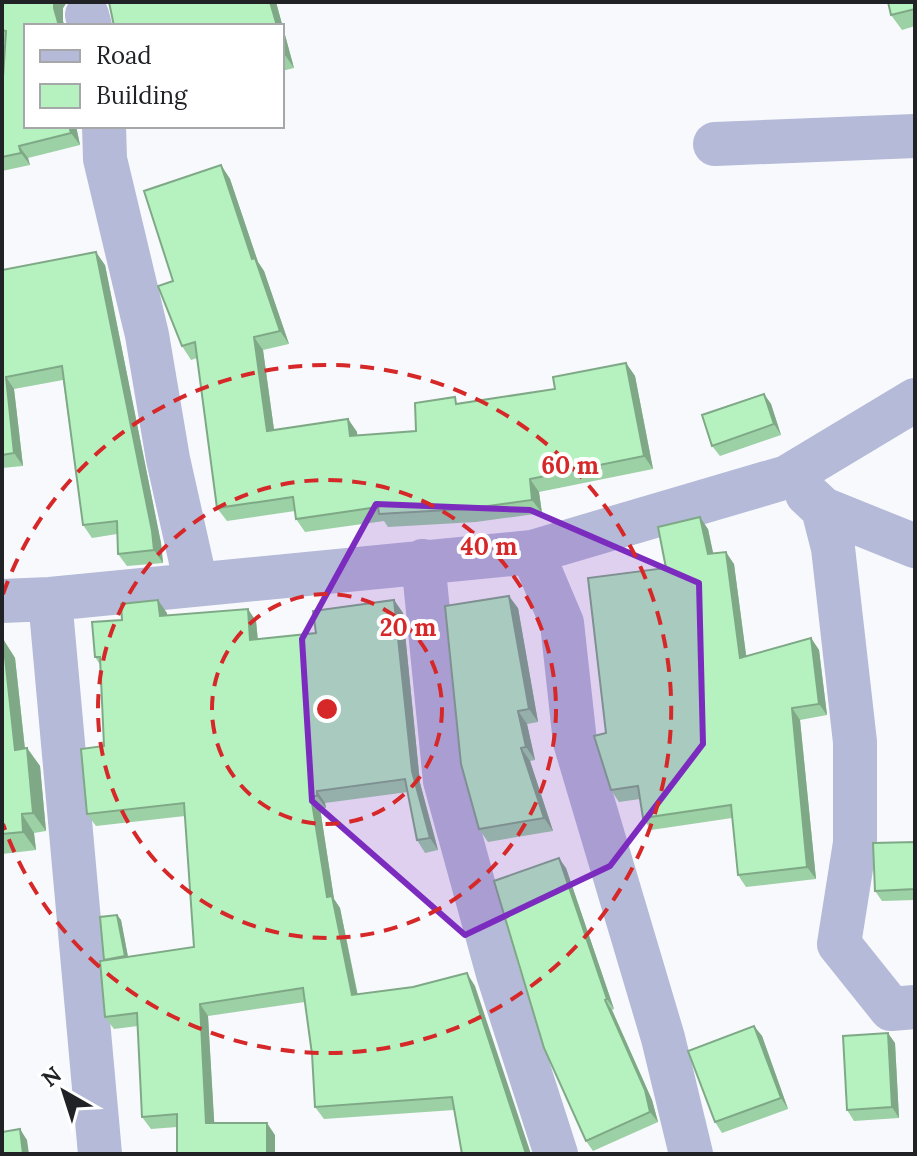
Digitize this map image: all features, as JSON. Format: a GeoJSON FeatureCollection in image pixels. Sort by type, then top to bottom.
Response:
{"type":"FeatureCollection","features":[{"type":"Feature","properties":{"kind":"street"},"geometry":{"type":"LineString","coordinates":[[104,128],[105,159],[147,335],[168,459],[196,584]]}},
{"type":"Feature","properties":{"kind":"street"},"geometry":{"type":"LineString","coordinates":[[715,144],[915,136]]}},
{"type":"Feature","properties":{"kind":"street"},"geometry":{"type":"LineString","coordinates":[[2,601],[50,599],[532,552],[787,477],[915,400]]}},
{"type":"Feature","properties":{"kind":"street"},"geometry":{"type":"LineString","coordinates":[[787,477],[823,509],[915,546]]}},
{"type":"Feature","properties":{"kind":"street"},"geometry":{"type":"LineString","coordinates":[[823,509],[833,548],[855,742],[855,843],[839,944],[891,1009],[915,1007]]}},
{"type":"Feature","properties":{"kind":"street"},"geometry":{"type":"LineString","coordinates":[[532,552],[562,623],[575,742],[663,1038],[691,1154]]}},
{"type":"Feature","properties":{"kind":"street"},"geometry":{"type":"LineString","coordinates":[[423,561],[445,781],[498,974],[556,1154]]}},
{"type":"Feature","properties":{"kind":"street"},"geometry":{"type":"LineString","coordinates":[[50,599],[100,1154]]}},
{"type":"Feature","properties":{"kind":"highlighted area"},"geometry":{"type":"Polygon","coordinates":[[[376,504],[530,510],[699,583],[703,744],[610,866],[465,935],[312,801],[302,639],[376,504]]]}},
{"type":"Feature","properties":{"kind":"building"},"geometry":{"type":"Polygon","coordinates":[[[2,2],[54,2],[58,24],[24,24],[24,128],[70,128],[71,133],[19,146],[21,153],[2,157],[2,78],[6,31],[2,30],[2,2]]]}},
{"type":"Feature","properties":{"kind":"building"},"geometry":{"type":"Polygon","coordinates":[[[109,2],[270,2],[276,24],[114,24],[109,2]]]}},
{"type":"Feature","properties":{"kind":"building"},"geometry":{"type":"Polygon","coordinates":[[[888,2],[915,2],[915,9],[891,15],[888,2]]]}},
{"type":"Feature","properties":{"kind":"building"},"geometry":{"type":"Polygon","coordinates":[[[221,165],[280,331],[254,337],[267,431],[348,419],[350,436],[416,431],[415,403],[455,397],[456,404],[555,389],[553,377],[626,363],[644,456],[530,479],[532,500],[466,509],[379,514],[378,507],[296,519],[293,497],[217,508],[195,342],[182,346],[158,286],[173,281],[144,191],[221,165]]]}},
{"type":"Feature","properties":{"kind":"building"},"geometry":{"type":"Polygon","coordinates":[[[96,252],[154,550],[118,554],[117,521],[83,525],[62,366],[6,377],[14,453],[2,455],[2,270],[96,252]]]}},
{"type":"Feature","properties":{"kind":"building"},"geometry":{"type":"Polygon","coordinates":[[[764,394],[774,424],[712,446],[702,415],[764,394]]]}},
{"type":"Feature","properties":{"kind":"building"},"geometry":{"type":"Polygon","coordinates":[[[700,517],[708,554],[726,552],[740,658],[811,638],[819,704],[792,708],[807,867],[738,875],[731,805],[643,818],[638,786],[611,790],[594,736],[606,733],[588,578],[666,568],[658,527],[700,517]]]}},
{"type":"Feature","properties":{"kind":"building"},"geometry":{"type":"Polygon","coordinates":[[[509,596],[529,709],[518,711],[526,747],[521,748],[544,818],[479,829],[461,764],[445,606],[509,596]]]}},
{"type":"Feature","properties":{"kind":"building"},"geometry":{"type":"Polygon","coordinates":[[[158,600],[160,616],[248,609],[250,640],[316,633],[313,611],[394,600],[412,771],[430,838],[417,840],[405,779],[317,791],[317,796],[311,796],[327,897],[332,896],[352,995],[413,987],[467,973],[526,1154],[462,1154],[452,1097],[315,1107],[303,988],[200,1004],[206,1123],[267,1123],[267,1154],[177,1154],[177,1114],[142,1117],[137,1013],[105,1017],[100,961],[194,947],[184,803],[87,814],[81,749],[104,746],[100,657],[95,657],[92,622],[122,620],[121,604],[158,600]]]}},
{"type":"Feature","properties":{"kind":"building"},"geometry":{"type":"Polygon","coordinates":[[[3,639],[15,750],[27,748],[33,813],[22,814],[23,832],[2,834],[3,639]]]}},
{"type":"Feature","properties":{"kind":"building"},"geometry":{"type":"Polygon","coordinates":[[[915,842],[915,889],[875,891],[873,843],[915,842]]]}},
{"type":"Feature","properties":{"kind":"building"},"geometry":{"type":"Polygon","coordinates":[[[559,858],[605,1000],[645,1090],[650,1112],[586,1141],[544,1048],[494,881],[559,858]]]}},
{"type":"Feature","properties":{"kind":"building"},"geometry":{"type":"Polygon","coordinates":[[[117,915],[125,956],[104,960],[100,917],[117,915]]]}},
{"type":"Feature","properties":{"kind":"building"},"geometry":{"type":"Polygon","coordinates":[[[754,1026],[781,1098],[715,1122],[688,1051],[754,1026]]]}},
{"type":"Feature","properties":{"kind":"building"},"geometry":{"type":"Polygon","coordinates":[[[888,1033],[892,1107],[847,1110],[843,1036],[888,1033]]]}},
{"type":"Feature","properties":{"kind":"building"},"geometry":{"type":"Polygon","coordinates":[[[20,1129],[23,1154],[2,1154],[2,1132],[20,1129]]]}}]}
